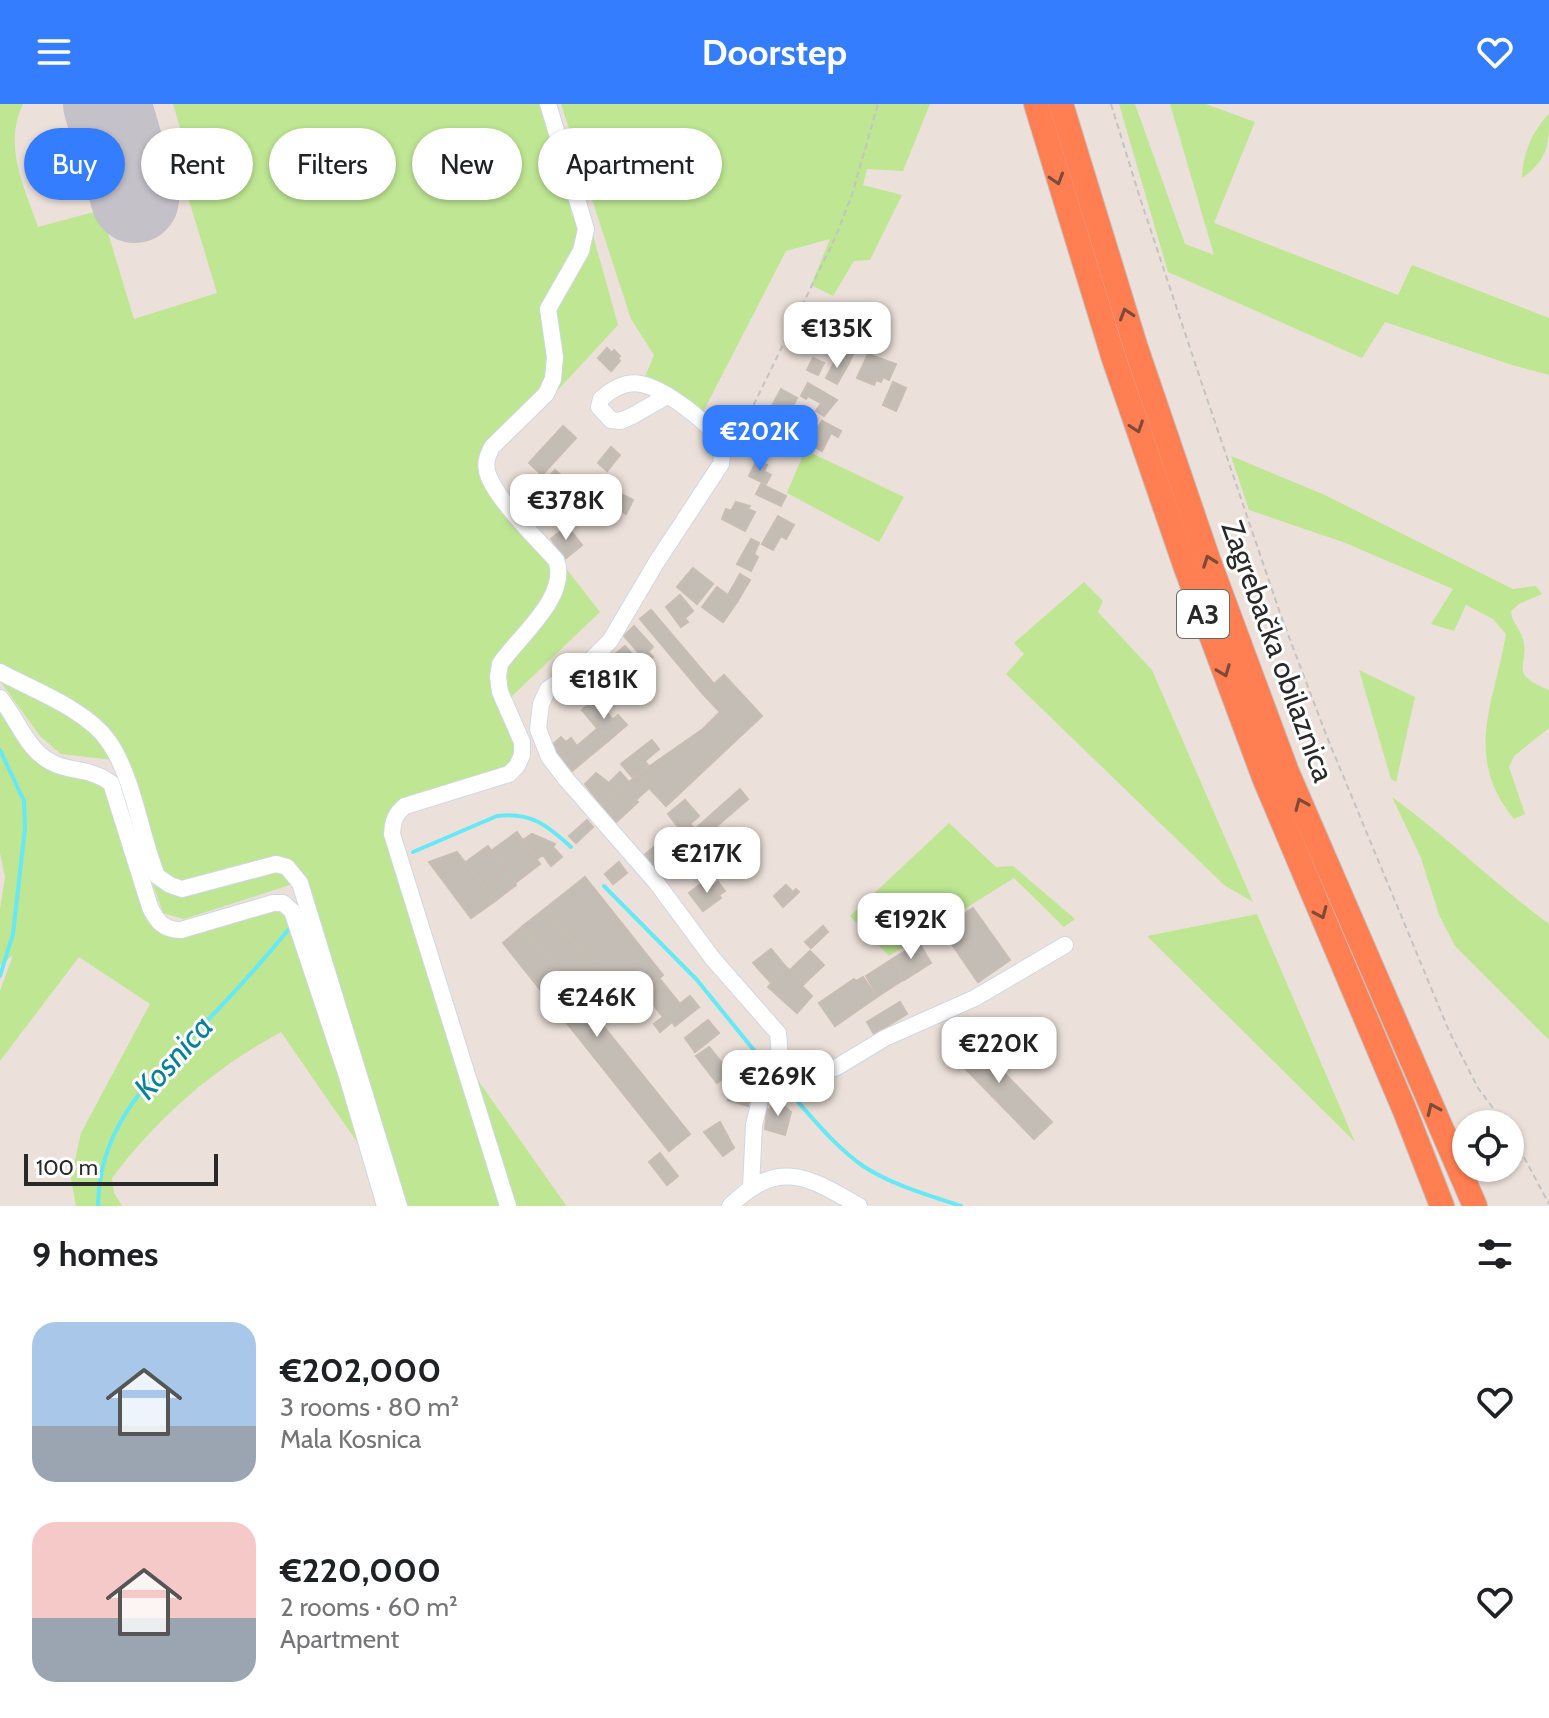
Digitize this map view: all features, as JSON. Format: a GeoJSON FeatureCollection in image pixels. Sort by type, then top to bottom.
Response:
{"type":"FeatureCollection","features":[{"type":"Feature","properties":{"kind":"highway","name":"Zagrebačka obilaznica"},"geometry":{"type":"LineString","coordinates":[[1036,104],[1113,356],[1191,582],[1265,780],[1442,1206]]}},
{"type":"Feature","properties":{"kind":"highway","name":"Zagrebačka obilaznica"},"geometry":{"type":"LineString","coordinates":[[1061,104],[1147,378],[1208,559],[1287,772],[1475,1206]]}},
{"type":"Feature","properties":{"kind":"street"},"geometry":{"type":"LineString","coordinates":[[508,1206],[392,834],[393,822],[405,806],[509,774],[522,755],[522,742],[500,692],[500,664],[551,600],[560,578],[556,560],[493,487],[487,470],[487,457],[492,447],[546,394],[553,379],[555,357],[548,309],[581,251],[586,229],[548,104]]}},
{"type":"Feature","properties":{"kind":"street"},"geometry":{"type":"LineString","coordinates":[[667,396],[712,431],[721,444],[721,464],[656,563],[610,641],[593,658],[548,689],[541,704],[538,729],[549,757],[566,779],[656,882],[713,959],[773,1025],[781,1041],[780,1057],[763,1088],[754,1125],[751,1187]]}},
{"type":"Feature","properties":{"kind":"street"},"geometry":{"type":"LineString","coordinates":[[0,672],[71,710],[90,722],[108,740],[121,764],[157,876],[170,885],[182,889],[276,864],[287,867],[294,874],[300,883],[399,1206]]}},
{"type":"Feature","properties":{"kind":"street"},"geometry":{"type":"LineString","coordinates":[[0,698],[32,745],[50,762],[91,772],[111,783],[150,907],[163,926],[181,930],[273,903],[283,903],[292,911],[347,1076],[385,1206]]}},
{"type":"Feature","properties":{"kind":"street"},"geometry":{"type":"LineString","coordinates":[[780,1057],[826,1071],[837,1067],[885,1038],[975,998],[1065,945]]}},
{"type":"Feature","properties":{"kind":"street"},"geometry":{"type":"LineString","coordinates":[[730,1206],[751,1187],[769,1178],[807,1179],[859,1206]]}},
{"type":"Feature","properties":{"kind":"path"},"geometry":{"type":"LineString","coordinates":[[721,464],[760,394],[835,238],[852,195],[878,104]]}},
{"type":"Feature","properties":{"kind":"path"},"geometry":{"type":"LineString","coordinates":[[1111,104],[1196,367],[1281,616],[1322,724],[1449,1031],[1478,1088],[1494,1110]]}},
{"type":"Feature","properties":{"kind":"path"},"geometry":{"type":"LineString","coordinates":[[1524,1157],[1549,1204]]}},
{"type":"Feature","properties":{"kind":"green space"},"geometry":{"type":"Polygon","coordinates":[[[0,104],[23,104],[17,120],[15,151],[24,200],[29,200],[38,227],[101,210],[134,319],[217,293],[189,200],[253,200],[253,128],[180,128],[173,104],[544,104],[551,128],[538,128],[538,200],[573,200],[581,228],[579,246],[550,292],[551,354],[542,390],[483,455],[552,566],[551,590],[497,662],[517,740],[511,766],[393,809],[385,823],[390,848],[502,1206],[404,1206],[293,867],[184,884],[161,873],[113,738],[0,666],[0,104]]]}},
{"type":"Feature","properties":{"kind":"green space"},"geometry":{"type":"Polygon","coordinates":[[[561,104],[930,104],[903,171],[867,169],[863,185],[902,195],[870,260],[854,261],[833,296],[811,285],[830,239],[786,251],[702,414],[644,379],[654,355],[631,319],[592,200],[722,200],[722,128],[569,128],[561,104]]]}},
{"type":"Feature","properties":{"kind":"green space"},"geometry":{"type":"Polygon","coordinates":[[[1119,104],[1135,104],[1185,244],[1214,255],[1170,104],[1206,104],[1255,122],[1214,223],[1398,295],[1412,265],[1549,318],[1549,375],[1385,322],[1362,358],[1168,272],[1119,104]]]}},
{"type":"Feature","properties":{"kind":"green space"},"geometry":{"type":"Polygon","coordinates":[[[1549,113],[1546,150],[1538,164],[1522,178],[1530,143],[1549,113]]]}},
{"type":"Feature","properties":{"kind":"green space"},"geometry":{"type":"Polygon","coordinates":[[[591,228],[618,325],[556,392],[554,310],[591,228]]]}},
{"type":"Feature","properties":{"kind":"green space"},"geometry":{"type":"Polygon","coordinates":[[[805,450],[904,497],[879,542],[787,493],[805,450]]]}},
{"type":"Feature","properties":{"kind":"green space"},"geometry":{"type":"Polygon","coordinates":[[[1231,456],[1325,495],[1513,589],[1536,586],[1542,594],[1511,611],[1524,644],[1523,672],[1535,684],[1549,690],[1549,728],[1514,756],[1509,767],[1525,814],[1514,819],[1499,796],[1486,752],[1486,730],[1506,634],[1493,619],[1466,605],[1454,631],[1431,624],[1453,589],[1343,542],[1249,510],[1231,456]]]}},
{"type":"Feature","properties":{"kind":"green space"},"geometry":{"type":"Polygon","coordinates":[[[565,567],[600,612],[510,698],[503,677],[505,666],[554,607],[564,580],[565,567]]]}},
{"type":"Feature","properties":{"kind":"green space"},"geometry":{"type":"Polygon","coordinates":[[[1084,582],[1103,601],[1098,612],[1152,670],[1253,902],[1224,885],[1006,674],[1024,654],[1014,643],[1084,582]]]}},
{"type":"Feature","properties":{"kind":"green space"},"geometry":{"type":"Polygon","coordinates":[[[1359,670],[1415,697],[1396,782],[1391,779],[1359,670]]]}},
{"type":"Feature","properties":{"kind":"green space"},"geometry":{"type":"Polygon","coordinates":[[[0,677],[87,725],[113,760],[61,754],[40,736],[0,677]]]}},
{"type":"Feature","properties":{"kind":"green space"},"geometry":{"type":"Polygon","coordinates":[[[0,707],[34,759],[104,782],[158,927],[269,907],[287,910],[368,1158],[281,1032],[210,1078],[149,1134],[112,1178],[114,1193],[122,1206],[76,1206],[71,1178],[81,1133],[150,1004],[79,957],[0,1061],[0,991],[13,955],[0,966],[0,909],[5,877],[0,853],[0,707]]]}},
{"type":"Feature","properties":{"kind":"green space"},"geometry":{"type":"Polygon","coordinates":[[[1392,797],[1549,924],[1549,1040],[1455,946],[1439,915],[1421,858],[1392,797]]]}},
{"type":"Feature","properties":{"kind":"green space"},"geometry":{"type":"Polygon","coordinates":[[[949,823],[996,867],[1013,866],[1075,919],[1064,927],[1014,878],[889,956],[850,916],[949,823]]]}},
{"type":"Feature","properties":{"kind":"green space"},"geometry":{"type":"Polygon","coordinates":[[[263,870],[285,872],[293,884],[184,919],[163,913],[150,876],[166,890],[263,870]]]}},
{"type":"Feature","properties":{"kind":"green space"},"geometry":{"type":"Polygon","coordinates":[[[1257,914],[1355,1142],[1147,936],[1257,914]]]}},
{"type":"Feature","properties":{"kind":"green space"},"geometry":{"type":"Polygon","coordinates":[[[477,1079],[563,1201],[566,1206],[514,1206],[477,1079]]]}},
{"type":"Feature","properties":{"kind":"building"},"geometry":{"type":"Polygon","coordinates":[[[813,324],[845,340],[837,357],[806,339],[813,324]]]}},
{"type":"Feature","properties":{"kind":"building"},"geometry":{"type":"Polygon","coordinates":[[[846,338],[858,343],[849,363],[837,357],[846,338]]]}},
{"type":"Feature","properties":{"kind":"building"},"geometry":{"type":"Polygon","coordinates":[[[607,348],[620,356],[620,361],[611,371],[598,358],[607,348]]]}},
{"type":"Feature","properties":{"kind":"building"},"geometry":{"type":"Polygon","coordinates":[[[868,354],[896,364],[889,380],[883,377],[881,382],[876,380],[874,385],[857,378],[868,354]]]}},
{"type":"Feature","properties":{"kind":"building"},"geometry":{"type":"Polygon","coordinates":[[[837,357],[849,363],[837,384],[826,378],[837,357]]]}},
{"type":"Feature","properties":{"kind":"building"},"geometry":{"type":"Polygon","coordinates":[[[813,358],[824,363],[818,375],[807,370],[813,358]]]}},
{"type":"Feature","properties":{"kind":"building"},"geometry":{"type":"Polygon","coordinates":[[[893,382],[906,388],[896,411],[883,405],[893,382]]]}},
{"type":"Feature","properties":{"kind":"building"},"geometry":{"type":"Polygon","coordinates":[[[808,383],[837,400],[824,416],[816,411],[821,403],[801,396],[808,383]]]}},
{"type":"Feature","properties":{"kind":"building"},"geometry":{"type":"Polygon","coordinates":[[[781,389],[797,398],[786,421],[768,413],[781,389]]]}},
{"type":"Feature","properties":{"kind":"building"},"geometry":{"type":"Polygon","coordinates":[[[822,421],[841,431],[838,437],[831,433],[822,451],[804,441],[812,426],[818,428],[822,421]]]}},
{"type":"Feature","properties":{"kind":"building"},"geometry":{"type":"Polygon","coordinates":[[[563,426],[576,438],[542,475],[529,463],[563,426]]]}},
{"type":"Feature","properties":{"kind":"building"},"geometry":{"type":"Polygon","coordinates":[[[611,447],[620,455],[607,471],[598,463],[611,447]]]}},
{"type":"Feature","properties":{"kind":"building"},"geometry":{"type":"Polygon","coordinates":[[[757,460],[767,465],[764,471],[771,475],[766,484],[749,476],[757,460]]]}},
{"type":"Feature","properties":{"kind":"building"},"geometry":{"type":"Polygon","coordinates":[[[555,470],[569,482],[575,475],[584,482],[580,487],[596,501],[579,521],[540,487],[555,470]]]}},
{"type":"Feature","properties":{"kind":"building"},"geometry":{"type":"Polygon","coordinates":[[[761,484],[786,496],[781,506],[756,494],[761,484]]]}},
{"type":"Feature","properties":{"kind":"building"},"geometry":{"type":"Polygon","coordinates":[[[540,494],[553,511],[539,523],[525,506],[540,494]]]}},
{"type":"Feature","properties":{"kind":"building"},"geometry":{"type":"Polygon","coordinates":[[[623,495],[633,500],[626,514],[616,508],[623,495]]]}},
{"type":"Feature","properties":{"kind":"building"},"geometry":{"type":"Polygon","coordinates":[[[736,502],[750,506],[748,509],[755,512],[745,531],[722,519],[726,509],[731,511],[736,502]]]}},
{"type":"Feature","properties":{"kind":"building"},"geometry":{"type":"Polygon","coordinates":[[[778,516],[794,525],[786,539],[781,536],[773,550],[762,544],[778,516]]]}},
{"type":"Feature","properties":{"kind":"building"},"geometry":{"type":"Polygon","coordinates":[[[567,526],[582,545],[566,558],[551,539],[567,526]]]}},
{"type":"Feature","properties":{"kind":"building"},"geometry":{"type":"Polygon","coordinates":[[[751,539],[759,543],[754,554],[758,557],[751,571],[737,564],[751,539]]]}},
{"type":"Feature","properties":{"kind":"building"},"geometry":{"type":"Polygon","coordinates":[[[693,568],[713,584],[697,604],[677,587],[693,568]]]}},
{"type":"Feature","properties":{"kind":"building"},"geometry":{"type":"Polygon","coordinates":[[[740,574],[750,580],[737,602],[728,595],[740,574]]]}},
{"type":"Feature","properties":{"kind":"building"},"geometry":{"type":"Polygon","coordinates":[[[717,587],[737,602],[723,622],[702,607],[717,587]]]}},
{"type":"Feature","properties":{"kind":"building"},"geometry":{"type":"Polygon","coordinates":[[[680,595],[693,611],[685,618],[688,622],[681,627],[666,607],[680,595]]]}},
{"type":"Feature","properties":{"kind":"building"},"geometry":{"type":"Polygon","coordinates":[[[651,610],[714,684],[703,694],[640,619],[651,610]]]}},
{"type":"Feature","properties":{"kind":"building"},"geometry":{"type":"Polygon","coordinates":[[[634,626],[653,647],[648,652],[653,657],[643,667],[634,657],[639,653],[624,636],[634,626]]]}},
{"type":"Feature","properties":{"kind":"building"},"geometry":{"type":"Polygon","coordinates":[[[625,646],[649,674],[639,683],[614,655],[625,646]]]}},
{"type":"Feature","properties":{"kind":"building"},"geometry":{"type":"Polygon","coordinates":[[[724,675],[762,716],[666,806],[637,775],[703,729],[720,712],[703,694],[724,675]]]}},
{"type":"Feature","properties":{"kind":"building"},"geometry":{"type":"Polygon","coordinates":[[[592,701],[613,720],[618,715],[627,725],[608,741],[582,710],[592,701]]]}},
{"type":"Feature","properties":{"kind":"building"},"geometry":{"type":"Polygon","coordinates":[[[598,728],[608,741],[572,771],[553,744],[561,737],[566,742],[571,738],[577,746],[598,728]]]}},
{"type":"Feature","properties":{"kind":"building"},"geometry":{"type":"Polygon","coordinates":[[[652,740],[659,749],[645,761],[648,765],[632,777],[621,764],[652,740]]]}},
{"type":"Feature","properties":{"kind":"building"},"geometry":{"type":"Polygon","coordinates":[[[620,772],[629,782],[603,807],[585,784],[596,773],[609,783],[620,772]]]}},
{"type":"Feature","properties":{"kind":"building"},"geometry":{"type":"Polygon","coordinates":[[[637,775],[649,788],[614,824],[600,809],[637,775]]]}},
{"type":"Feature","properties":{"kind":"building"},"geometry":{"type":"Polygon","coordinates":[[[740,789],[748,799],[703,838],[695,829],[740,789]]]}},
{"type":"Feature","properties":{"kind":"building"},"geometry":{"type":"Polygon","coordinates":[[[685,800],[699,816],[690,824],[702,837],[692,845],[668,814],[685,800]]]}},
{"type":"Feature","properties":{"kind":"building"},"geometry":{"type":"Polygon","coordinates":[[[587,820],[593,827],[576,843],[569,836],[587,820]]]}},
{"type":"Feature","properties":{"kind":"building"},"geometry":{"type":"Polygon","coordinates":[[[517,832],[540,864],[515,883],[491,851],[517,832]]]}},
{"type":"Feature","properties":{"kind":"building"},"geometry":{"type":"Polygon","coordinates":[[[532,834],[555,844],[553,847],[562,857],[551,866],[543,855],[537,859],[523,840],[532,834]]]}},
{"type":"Feature","properties":{"kind":"building"},"geometry":{"type":"Polygon","coordinates":[[[681,837],[692,845],[679,856],[671,846],[681,837]]]}},
{"type":"Feature","properties":{"kind":"building"},"geometry":{"type":"Polygon","coordinates":[[[488,846],[516,885],[495,901],[466,862],[488,846]]]}},
{"type":"Feature","properties":{"kind":"building"},"geometry":{"type":"Polygon","coordinates":[[[654,847],[662,857],[672,848],[679,856],[659,874],[643,856],[654,847]]]}},
{"type":"Feature","properties":{"kind":"building"},"geometry":{"type":"Polygon","coordinates":[[[457,852],[495,901],[471,918],[429,862],[457,852]]]}},
{"type":"Feature","properties":{"kind":"building"},"geometry":{"type":"Polygon","coordinates":[[[684,852],[693,864],[680,876],[670,864],[684,852]]]}},
{"type":"Feature","properties":{"kind":"building"},"geometry":{"type":"Polygon","coordinates":[[[619,862],[627,873],[613,884],[605,874],[619,862]]]}},
{"type":"Feature","properties":{"kind":"building"},"geometry":{"type":"Polygon","coordinates":[[[585,877],[663,975],[624,1006],[546,908],[585,877]]]}},
{"type":"Feature","properties":{"kind":"building"},"geometry":{"type":"Polygon","coordinates":[[[704,882],[712,886],[718,882],[725,891],[719,895],[721,898],[703,911],[689,893],[704,882]]]}},
{"type":"Feature","properties":{"kind":"building"},"geometry":{"type":"Polygon","coordinates":[[[786,885],[793,892],[796,889],[799,892],[783,907],[774,896],[786,885]]]}},
{"type":"Feature","properties":{"kind":"building"},"geometry":{"type":"Polygon","coordinates":[[[546,908],[624,1006],[601,1024],[523,926],[546,908]]]}},
{"type":"Feature","properties":{"kind":"building"},"geometry":{"type":"Polygon","coordinates":[[[973,908],[1010,960],[978,982],[942,930],[973,908]]]}},
{"type":"Feature","properties":{"kind":"building"},"geometry":{"type":"Polygon","coordinates":[[[523,926],[690,1134],[669,1151],[503,943],[523,926]]]}},
{"type":"Feature","properties":{"kind":"building"},"geometry":{"type":"Polygon","coordinates":[[[823,926],[828,932],[811,948],[805,942],[823,926]]]}},
{"type":"Feature","properties":{"kind":"building"},"geometry":{"type":"Polygon","coordinates":[[[919,943],[931,963],[904,980],[892,959],[919,943]]]}},
{"type":"Feature","properties":{"kind":"building"},"geometry":{"type":"Polygon","coordinates":[[[771,949],[786,967],[772,984],[753,963],[771,949]]]}},
{"type":"Feature","properties":{"kind":"building"},"geometry":{"type":"Polygon","coordinates":[[[810,951],[824,965],[805,983],[790,970],[810,951]]]}},
{"type":"Feature","properties":{"kind":"building"},"geometry":{"type":"Polygon","coordinates":[[[891,960],[903,980],[878,996],[866,976],[891,960]]]}},
{"type":"Feature","properties":{"kind":"building"},"geometry":{"type":"Polygon","coordinates":[[[786,967],[805,983],[802,986],[812,996],[797,1013],[768,987],[786,967]]]}},
{"type":"Feature","properties":{"kind":"building"},"geometry":{"type":"Polygon","coordinates":[[[863,977],[877,997],[835,1026],[819,1003],[854,979],[863,977]]]}},
{"type":"Feature","properties":{"kind":"building"},"geometry":{"type":"Polygon","coordinates":[[[659,978],[680,1004],[663,1017],[642,991],[659,978]]]}},
{"type":"Feature","properties":{"kind":"building"},"geometry":{"type":"Polygon","coordinates":[[[690,996],[699,1007],[675,1026],[672,1022],[660,1032],[654,1024],[690,996]]]}},
{"type":"Feature","properties":{"kind":"building"},"geometry":{"type":"Polygon","coordinates":[[[900,1002],[907,1014],[874,1034],[867,1022],[900,1002]]]}},
{"type":"Feature","properties":{"kind":"building"},"geometry":{"type":"Polygon","coordinates":[[[708,1020],[719,1033],[695,1052],[685,1038],[708,1020]]]}},
{"type":"Feature","properties":{"kind":"building"},"geometry":{"type":"Polygon","coordinates":[[[963,1031],[1052,1122],[1034,1139],[946,1049],[963,1031]]]}},
{"type":"Feature","properties":{"kind":"building"},"geometry":{"type":"Polygon","coordinates":[[[709,1047],[730,1073],[717,1083],[696,1056],[709,1047]]]}},
{"type":"Feature","properties":{"kind":"building"},"geometry":{"type":"Polygon","coordinates":[[[734,1080],[753,1086],[748,1106],[728,1100],[734,1080]]]}},
{"type":"Feature","properties":{"kind":"building"},"geometry":{"type":"Polygon","coordinates":[[[774,1097],[791,1112],[785,1135],[765,1129],[767,1109],[770,1110],[774,1097]]]}},
{"type":"Feature","properties":{"kind":"building"},"geometry":{"type":"Polygon","coordinates":[[[720,1122],[734,1148],[723,1156],[704,1132],[720,1122]]]}},
{"type":"Feature","properties":{"kind":"building"},"geometry":{"type":"Polygon","coordinates":[[[660,1153],[678,1176],[667,1185],[649,1162],[660,1153]]]}},
{"type":"Feature","properties":{"kind":"waterway","name":"Kosnica"},"geometry":{"type":"LineString","coordinates":[[0,750],[24,801],[25,828],[13,934],[0,976]]}},
{"type":"Feature","properties":{"kind":"waterway"},"geometry":{"type":"LineString","coordinates":[[413,852],[497,816],[509,815],[538,822],[571,847]]}},
{"type":"Feature","properties":{"kind":"waterway"},"geometry":{"type":"LineString","coordinates":[[604,886],[697,980],[766,1065]]}},
{"type":"Feature","properties":{"kind":"waterway","name":"Kosnica"},"geometry":{"type":"LineString","coordinates":[[98,1206],[108,1150],[132,1103],[288,930]]}},
{"type":"Feature","properties":{"kind":"waterway"},"geometry":{"type":"LineString","coordinates":[[792,1095],[834,1142],[863,1166],[898,1184],[961,1206]]}},
{"type":"Feature","properties":{"kind":"runway"},"geometry":{"type":"LineString","coordinates":[[107,104],[135,199]]}}]}
